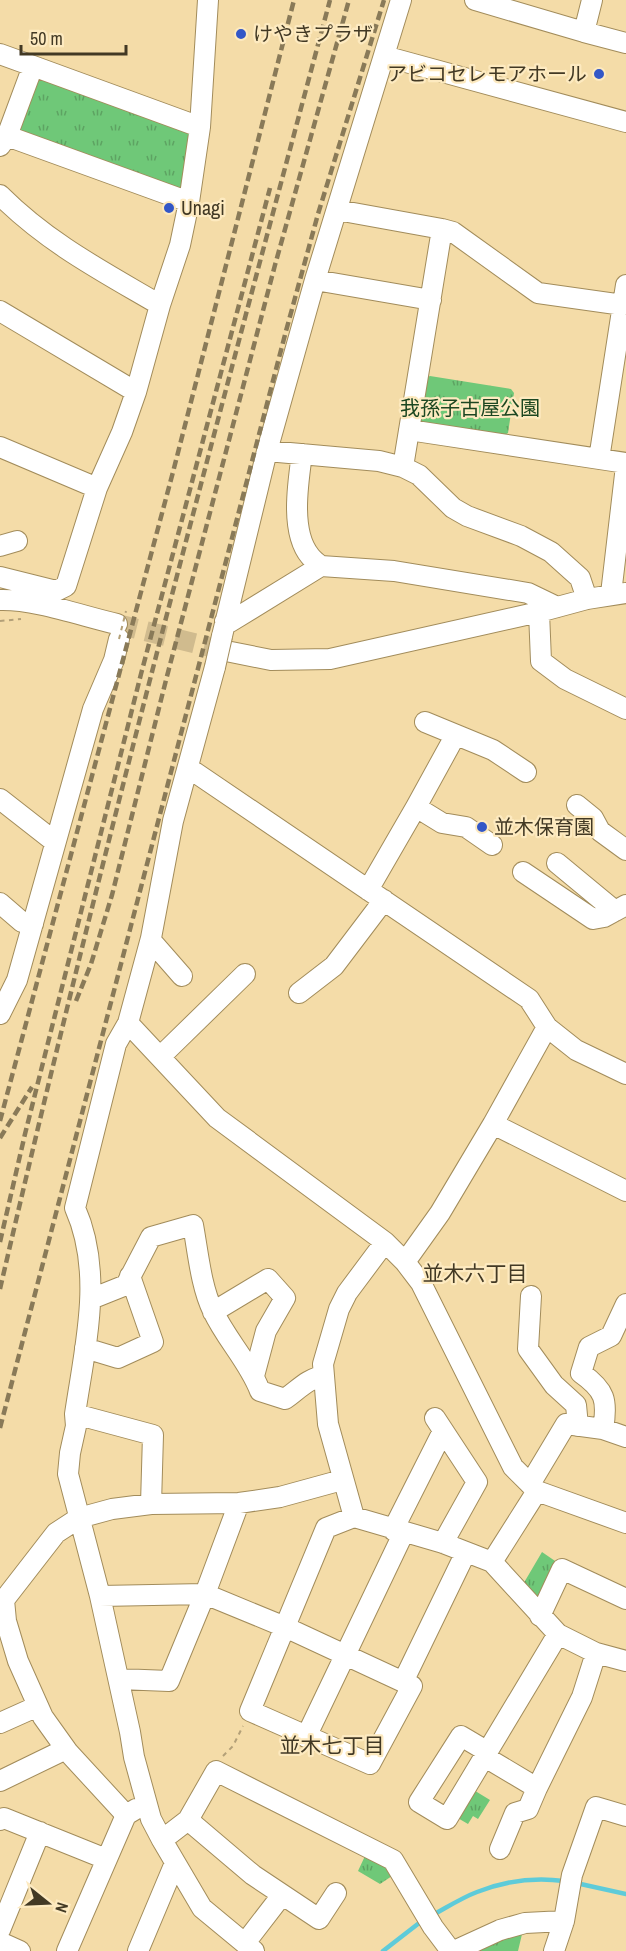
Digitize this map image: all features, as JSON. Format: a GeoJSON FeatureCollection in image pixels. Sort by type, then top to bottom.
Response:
{"type":"FeatureCollection","features":[{"type":"Feature","properties":{"kind":"street"},"geometry":{"type":"LineString","coordinates":[[0,577],[56,591],[66,586],[97,488],[122,432],[180,245],[189,202],[200,127],[208,0]]}},
{"type":"Feature","properties":{"kind":"street"},"geometry":{"type":"LineString","coordinates":[[282,1895],[249,1947],[202,1908],[162,1840],[146,1803],[100,1596],[68,1474],[91,1299],[88,1252],[83,1225],[75,1208],[116,1044],[128,1023],[150,942],[173,821],[222,644],[267,451],[315,279],[401,0]]}},
{"type":"Feature","properties":{"kind":"street"},"geometry":{"type":"LineString","coordinates":[[475,0],[626,43]]}},
{"type":"Feature","properties":{"kind":"street"},"geometry":{"type":"LineString","coordinates":[[584,32],[592,0]]}},
{"type":"Feature","properties":{"kind":"street"},"geometry":{"type":"LineString","coordinates":[[0,54],[200,127]]}},
{"type":"Feature","properties":{"kind":"street"},"geometry":{"type":"LineString","coordinates":[[384,56],[626,122]]}},
{"type":"Feature","properties":{"kind":"street"},"geometry":{"type":"LineString","coordinates":[[33,66],[3,141],[189,202]]}},
{"type":"Feature","properties":{"kind":"street"},"geometry":{"type":"LineString","coordinates":[[0,195],[43,234],[69,252],[160,305]]}},
{"type":"Feature","properties":{"kind":"street"},"geometry":{"type":"LineString","coordinates":[[337,210],[453,232],[538,293],[623,305]]}},
{"type":"Feature","properties":{"kind":"street"},"geometry":{"type":"LineString","coordinates":[[403,467],[442,229]]}},
{"type":"Feature","properties":{"kind":"street"},"geometry":{"type":"LineString","coordinates":[[315,279],[431,300]]}},
{"type":"Feature","properties":{"kind":"street"},"geometry":{"type":"LineString","coordinates":[[599,459],[626,285]]}},
{"type":"Feature","properties":{"kind":"street"},"geometry":{"type":"LineString","coordinates":[[0,311],[136,392]]}},
{"type":"Feature","properties":{"kind":"street"},"geometry":{"type":"LineString","coordinates":[[222,644],[272,660],[330,659],[618,593],[626,464],[409,430]]}},
{"type":"Feature","properties":{"kind":"street"},"geometry":{"type":"LineString","coordinates":[[0,447],[97,488]]}},
{"type":"Feature","properties":{"kind":"street"},"geometry":{"type":"LineString","coordinates":[[267,451],[379,461],[403,467],[419,475],[453,508],[467,516],[521,536],[551,552],[580,578],[587,599]]}},
{"type":"Feature","properties":{"kind":"street"},"geometry":{"type":"LineString","coordinates":[[302,454],[296,501],[300,534],[309,555],[321,566]]}},
{"type":"Feature","properties":{"kind":"street"},"geometry":{"type":"LineString","coordinates":[[222,644],[230,622],[321,566],[394,571],[528,592],[548,609]]}},
{"type":"Feature","properties":{"kind":"street"},"geometry":{"type":"LineString","coordinates":[[0,600],[49,607],[121,625],[114,660],[93,709],[17,980],[0,1014]]}},
{"type":"Feature","properties":{"kind":"street"},"geometry":{"type":"LineString","coordinates":[[548,609],[541,661],[565,679],[626,709]]}},
{"type":"Feature","properties":{"kind":"street"},"geometry":{"type":"LineString","coordinates":[[425,722],[493,750],[526,772]]}},
{"type":"Feature","properties":{"kind":"street"},"geometry":{"type":"LineString","coordinates":[[299,993],[334,966],[376,895],[416,807],[455,736]]}},
{"type":"Feature","properties":{"kind":"street"},"geometry":{"type":"LineString","coordinates":[[187,770],[196,773],[529,999],[548,1027],[576,1050],[626,1074]]}},
{"type":"Feature","properties":{"kind":"street"},"geometry":{"type":"LineString","coordinates":[[0,799],[55,843]]}},
{"type":"Feature","properties":{"kind":"street"},"geometry":{"type":"LineString","coordinates":[[577,805],[593,818],[600,831],[626,850]]}},
{"type":"Feature","properties":{"kind":"street"},"geometry":{"type":"LineString","coordinates":[[416,807],[442,823],[466,827],[492,845]]}},
{"type":"Feature","properties":{"kind":"street"},"geometry":{"type":"LineString","coordinates":[[523,872],[592,919],[604,917],[620,908],[557,863]]}},
{"type":"Feature","properties":{"kind":"street"},"geometry":{"type":"LineString","coordinates":[[0,903],[22,922],[33,924]]}},
{"type":"Feature","properties":{"kind":"street"},"geometry":{"type":"LineString","coordinates":[[150,942],[182,976]]}},
{"type":"Feature","properties":{"kind":"street"},"geometry":{"type":"LineString","coordinates":[[160,1057],[245,974]]}},
{"type":"Feature","properties":{"kind":"street"},"geometry":{"type":"LineString","coordinates":[[128,1023],[217,1118],[385,1242],[405,1262],[421,1283],[513,1467],[534,1488],[626,1523]]}},
{"type":"Feature","properties":{"kind":"street"},"geometry":{"type":"LineString","coordinates":[[405,1262],[440,1213],[548,1027]]}},
{"type":"Feature","properties":{"kind":"street"},"geometry":{"type":"LineString","coordinates":[[493,1124],[626,1191]]}},
{"type":"Feature","properties":{"kind":"street"},"geometry":{"type":"LineString","coordinates":[[91,1299],[126,1285],[151,1238],[193,1225],[207,1299],[254,1376],[260,1391],[285,1399],[311,1378],[324,1376]]}},
{"type":"Feature","properties":{"kind":"street"},"geometry":{"type":"LineString","coordinates":[[354,1517],[328,1424],[323,1364],[339,1309],[347,1293],[385,1242]]}},
{"type":"Feature","properties":{"kind":"street"},"geometry":{"type":"LineString","coordinates":[[85,1348],[118,1358],[153,1342],[130,1276]]}},
{"type":"Feature","properties":{"kind":"street"},"geometry":{"type":"LineString","coordinates":[[213,1312],[268,1279],[285,1298],[266,1331],[254,1376]]}},
{"type":"Feature","properties":{"kind":"street"},"geometry":{"type":"LineString","coordinates":[[531,1296],[528,1349],[554,1385],[576,1405],[578,1426]]}},
{"type":"Feature","properties":{"kind":"street"},"geometry":{"type":"LineString","coordinates":[[603,1429],[606,1402],[601,1390],[581,1372],[589,1347],[611,1336],[626,1304]]}},
{"type":"Feature","properties":{"kind":"street"},"geometry":{"type":"LineString","coordinates":[[75,1414],[153,1435],[152,1504]]}},
{"type":"Feature","properties":{"kind":"street"},"geometry":{"type":"LineString","coordinates":[[306,1737],[345,1655],[398,1531],[439,1424],[477,1482],[443,1544]]}},
{"type":"Feature","properties":{"kind":"street"},"geometry":{"type":"LineString","coordinates":[[492,1562],[534,1488],[566,1424],[603,1429],[626,1437]]}},
{"type":"Feature","properties":{"kind":"street"},"geometry":{"type":"LineString","coordinates":[[126,1815],[66,1749],[43,1717],[18,1661],[6,1621],[4,1600],[56,1533],[79,1518],[112,1509],[152,1504],[239,1503],[280,1497],[342,1480]]}},
{"type":"Feature","properties":{"kind":"street"},"geometry":{"type":"LineString","coordinates":[[118,1679],[168,1681],[205,1594],[239,1503]]}},
{"type":"Feature","properties":{"kind":"street"},"geometry":{"type":"LineString","coordinates":[[100,1596],[205,1594],[285,1627],[412,1686],[370,1764],[250,1711],[285,1627],[326,1528],[354,1517],[466,1551],[492,1562],[558,1634],[596,1653],[626,1661]]}},
{"type":"Feature","properties":{"kind":"street"},"geometry":{"type":"LineString","coordinates":[[403,1682],[466,1551]]}},
{"type":"Feature","properties":{"kind":"street"},"geometry":{"type":"LineString","coordinates":[[540,1616],[561,1569],[626,1599]]}},
{"type":"Feature","properties":{"kind":"street"},"geometry":{"type":"LineString","coordinates":[[537,1788],[487,1755],[558,1634]]}},
{"type":"Feature","properties":{"kind":"street"},"geometry":{"type":"LineString","coordinates":[[500,1849],[515,1813],[528,1809],[582,1697],[596,1653]]}},
{"type":"Feature","properties":{"kind":"street"},"geometry":{"type":"LineString","coordinates":[[0,1723],[38,1706]]}},
{"type":"Feature","properties":{"kind":"street"},"geometry":{"type":"LineString","coordinates":[[0,1781],[66,1749]]}},
{"type":"Feature","properties":{"kind":"street"},"geometry":{"type":"LineString","coordinates":[[162,1840],[188,1820],[216,1772],[393,1860],[432,1927],[453,1951],[500,1930],[525,1923],[564,1921]]}},
{"type":"Feature","properties":{"kind":"street"},"geometry":{"type":"LineString","coordinates":[[67,1951],[126,1815],[146,1803]]}},
{"type":"Feature","properties":{"kind":"street"},"geometry":{"type":"LineString","coordinates":[[554,1951],[564,1921],[571,1884],[596,1807],[626,1816]]}},
{"type":"Feature","properties":{"kind":"street"},"geometry":{"type":"LineString","coordinates":[[0,1820],[4,1818],[106,1859]]}},
{"type":"Feature","properties":{"kind":"street"},"geometry":{"type":"LineString","coordinates":[[188,1820],[254,1875],[319,1918],[336,1893]]}},
{"type":"Feature","properties":{"kind":"street"},"geometry":{"type":"LineString","coordinates":[[0,1930],[40,1832]]}},
{"type":"Feature","properties":{"kind":"street"},"geometry":{"type":"LineString","coordinates":[[138,1951],[175,1863]]}},
{"type":"Feature","properties":{"kind":"street"},"geometry":{"type":"LineString","coordinates":[[0,1942],[20,1951]]}},
{"type":"Feature","properties":{"kind":"path"},"geometry":{"type":"LineString","coordinates":[[216,1772],[218,1761],[233,1746],[250,1711]]}},
{"type":"Feature","properties":{"kind":"green space"},"geometry":{"type":"Polygon","coordinates":[[[35,76],[191,129],[187,191],[179,193],[18,134],[35,76]]]}},
{"type":"Feature","properties":{"kind":"green space","name":"我孫子古屋公園"},"geometry":{"type":"Polygon","coordinates":[[[430,376],[511,389],[514,393],[508,433],[500,438],[422,425],[417,418],[423,379],[430,376]]]}},
{"type":"Feature","properties":{"kind":"green space"},"geometry":{"type":"Polygon","coordinates":[[[542,1552],[558,1563],[542,1598],[533,1598],[522,1586],[542,1552]]]}},
{"type":"Feature","properties":{"kind":"green space"},"geometry":{"type":"Polygon","coordinates":[[[472,1789],[490,1800],[478,1819],[473,1816],[468,1824],[456,1817],[472,1789]]]}},
{"type":"Feature","properties":{"kind":"green space"},"geometry":{"type":"Polygon","coordinates":[[[365,1856],[387,1866],[392,1876],[380,1884],[358,1871],[365,1856]]]}},
{"type":"Feature","properties":{"kind":"green space"},"geometry":{"type":"Polygon","coordinates":[[[523,1930],[518,1951],[469,1951],[523,1930]]]}},
{"type":"Feature","properties":{"kind":"waterway"},"geometry":{"type":"LineString","coordinates":[[431,1916],[471,1894],[498,1885],[531,1880],[564,1881]]}},
{"type":"Feature","properties":{"kind":"waterway"},"geometry":{"type":"LineString","coordinates":[[576,1883],[626,1894]]}},
{"type":"Feature","properties":{"kind":"waterway"},"geometry":{"type":"LineString","coordinates":[[383,1951],[423,1920]]}},
{"type":"Feature","properties":{"kind":"tunnel"},"geometry":{"type":"LineString","coordinates":[[117,624],[226,651]]}},
{"type":"Feature","properties":{"kind":"railway"},"geometry":{"type":"LineString","coordinates":[[0,1121],[173,472],[294,0]]}},
{"type":"Feature","properties":{"kind":"railway"},"geometry":{"type":"LineString","coordinates":[[0,1289],[118,804],[201,482],[330,0]]}},
{"type":"Feature","properties":{"kind":"railway"},"geometry":{"type":"LineString","coordinates":[[76,1001],[91,964],[112,895],[275,265],[349,0]]}},
{"type":"Feature","properties":{"kind":"railway"},"geometry":{"type":"LineString","coordinates":[[0,1428],[286,331],[318,214],[384,0]]}},
{"type":"Feature","properties":{"kind":"railway"},"geometry":{"type":"LineString","coordinates":[[0,1242],[141,674],[270,188]]}},
{"type":"Feature","properties":{"kind":"railway"},"geometry":{"type":"LineString","coordinates":[[0,1138],[32,1087]]}},
{"type":"Feature","properties":{"kind":"place","name":"けやきプラザ"},"geometry":{"type":"Point","coordinates":[241,34]}},
{"type":"Feature","properties":{"kind":"place","name":"アビコセレモアホール"},"geometry":{"type":"Point","coordinates":[599,74]}},
{"type":"Feature","properties":{"kind":"place","name":"Unagi"},"geometry":{"type":"Point","coordinates":[169,208]}},
{"type":"Feature","properties":{"kind":"place","name":"並木保育園"},"geometry":{"type":"Point","coordinates":[482,827]}},
{"type":"Feature","properties":{"kind":"district","name":"並木六丁目"},"geometry":{"type":"Point","coordinates":[475,1274]}},
{"type":"Feature","properties":{"kind":"district","name":"並木七丁目"},"geometry":{"type":"Point","coordinates":[332,1746]}}]}
